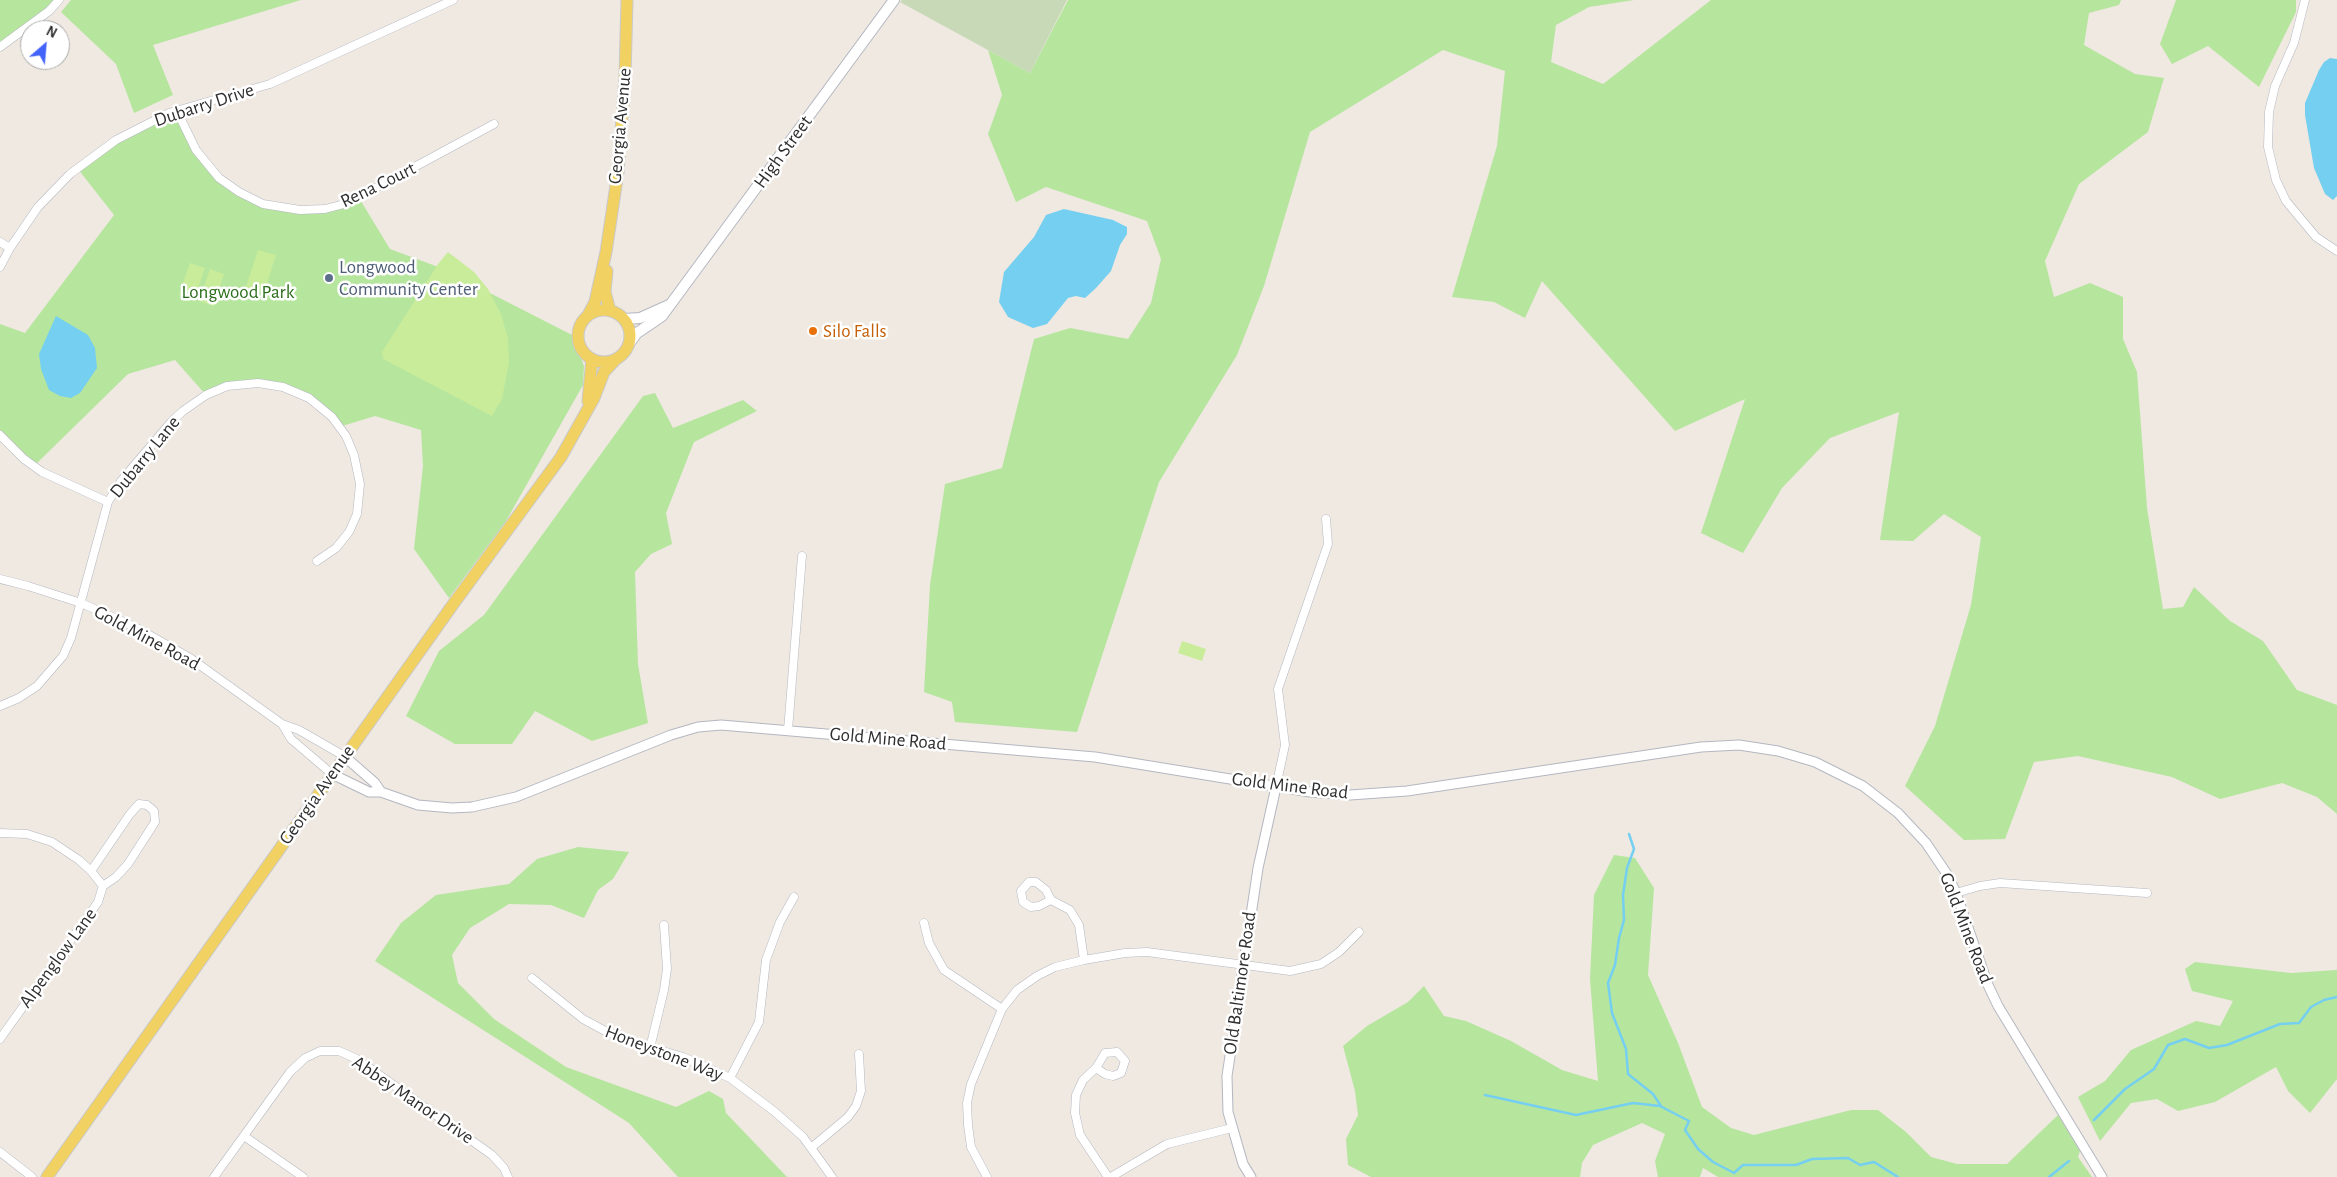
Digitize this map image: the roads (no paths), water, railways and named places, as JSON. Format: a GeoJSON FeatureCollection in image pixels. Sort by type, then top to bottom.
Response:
{"type":"FeatureCollection","features":[{"type":"Feature","properties":{"kind":"main road","name":"Georgia Avenue"},"geometry":{"type":"LineString","coordinates":[[588,315],[595,302],[606,252],[618,172],[625,77],[627,0]]}},
{"type":"Feature","properties":{"kind":"main road","name":"High Street"},"geometry":{"type":"LineString","coordinates":[[628,345],[637,333],[662,316],[894,0]]}},
{"type":"Feature","properties":{"kind":"main road","name":"Georgia Avenue"},"geometry":{"type":"LineString","coordinates":[[606,252],[608,265],[605,292],[610,311]]}},
{"type":"Feature","properties":{"kind":"main road","name":"High Street"},"geometry":{"type":"LineString","coordinates":[[624,319],[640,318],[672,303]]}},
{"type":"Feature","properties":{"kind":"main road"},"geometry":{"type":"LineString","coordinates":[[603,310],[610,311],[624,319],[629,332],[628,345],[616,359],[600,361],[592,359],[582,349],[578,334],[579,327],[588,315],[603,310]]}},
{"type":"Feature","properties":{"kind":"main road","name":"Georgia Avenue"},"geometry":{"type":"LineString","coordinates":[[586,412],[592,359]]}},
{"type":"Feature","properties":{"kind":"main road","name":"Georgia Avenue"},"geometry":{"type":"LineString","coordinates":[[47,1177],[344,756],[561,457],[586,412],[604,372],[616,359]]}},
{"type":"Feature","properties":{"kind":"street"},"geometry":{"type":"LineString","coordinates":[[0,47],[49,11],[59,0]]}},
{"type":"Feature","properties":{"kind":"street","name":"Dubarry Drive"},"geometry":{"type":"LineString","coordinates":[[0,267],[10,248],[38,207],[70,174],[116,140],[141,126],[177,110],[270,84],[453,0]]}},
{"type":"Feature","properties":{"kind":"street"},"geometry":{"type":"LineString","coordinates":[[2305,0],[2294,43],[2275,86],[2269,112],[2268,147],[2276,180],[2286,201],[2316,237],[2337,251]]}},
{"type":"Feature","properties":{"kind":"street","name":"Rena Court"},"geometry":{"type":"LineString","coordinates":[[177,110],[196,150],[219,178],[239,192],[263,204],[300,210],[325,209],[353,201],[494,124]]}},
{"type":"Feature","properties":{"kind":"street"},"geometry":{"type":"LineString","coordinates":[[0,242],[10,248]]}},
{"type":"Feature","properties":{"kind":"street","name":"Dubarry Lane"},"geometry":{"type":"LineString","coordinates":[[0,706],[19,698],[37,686],[55,668],[71,638],[108,502],[121,481],[172,421],[183,411],[198,400],[228,386],[258,383],[283,387],[309,398],[332,416],[346,436],[354,456],[360,484],[357,514],[349,532],[336,548],[317,561]]}},
{"type":"Feature","properties":{"kind":"street"},"geometry":{"type":"LineString","coordinates":[[0,435],[24,460],[42,472],[108,502]]}},
{"type":"Feature","properties":{"kind":"street"},"geometry":{"type":"LineString","coordinates":[[1276,787],[1285,745],[1278,689],[1328,544],[1326,519]]}},
{"type":"Feature","properties":{"kind":"street"},"geometry":{"type":"LineString","coordinates":[[788,730],[802,556]]}},
{"type":"Feature","properties":{"kind":"street","name":"Gold Mine Road"},"geometry":{"type":"LineString","coordinates":[[0,579],[80,603],[137,628],[190,658],[282,724],[299,730],[344,756],[375,783],[381,792]]}},
{"type":"Feature","properties":{"kind":"street","name":"Gold Mine Road"},"geometry":{"type":"LineString","coordinates":[[282,724],[292,739],[332,774],[369,792],[381,792],[425,806],[452,808],[484,806],[524,794],[684,730],[721,725],[1102,758],[1276,787],[1331,794],[1386,793],[1701,747],[1753,746],[1815,762],[1844,775],[1872,792],[1898,813],[1920,835],[1942,865],[1956,893],[1993,995],[2102,1177]]}},
{"type":"Feature","properties":{"kind":"street","name":"Old Baltimore Road"},"geometry":{"type":"LineString","coordinates":[[1251,1177],[1243,1164],[1228,1112],[1227,1076],[1258,868],[1276,787]]}},
{"type":"Feature","properties":{"kind":"street","name":"Alpenglow Lane"},"geometry":{"type":"LineString","coordinates":[[0,1039],[98,902],[103,886],[116,877],[128,864],[156,822],[154,811],[147,805],[139,804],[91,871]]}},
{"type":"Feature","properties":{"kind":"street"},"geometry":{"type":"LineString","coordinates":[[0,833],[27,834],[52,842],[79,860],[103,886]]}},
{"type":"Feature","properties":{"kind":"street"},"geometry":{"type":"LineString","coordinates":[[1956,893],[1980,886],[2000,883],[2147,893]]}},
{"type":"Feature","properties":{"kind":"street"},"geometry":{"type":"LineString","coordinates":[[730,1078],[759,1022],[766,960],[780,922],[794,897]]}},
{"type":"Feature","properties":{"kind":"street"},"geometry":{"type":"LineString","coordinates":[[1051,900],[1070,910],[1079,925],[1084,960]]}},
{"type":"Feature","properties":{"kind":"street"},"geometry":{"type":"LineString","coordinates":[[924,923],[929,943],[944,970],[1002,1009]]}},
{"type":"Feature","properties":{"kind":"street"},"geometry":{"type":"LineString","coordinates":[[650,1048],[667,969],[664,925]]}},
{"type":"Feature","properties":{"kind":"street"},"geometry":{"type":"LineString","coordinates":[[987,1177],[971,1146],[967,1103],[971,1084],[1002,1009],[1018,990],[1037,976],[1055,967],[1084,960],[1125,953],[1147,952],[1290,971],[1320,964],[1339,952],[1359,932]]}},
{"type":"Feature","properties":{"kind":"street","name":"Honeystone Way"},"geometry":{"type":"LineString","coordinates":[[532,978],[583,1019],[607,1032],[650,1048],[683,1057],[730,1078],[776,1112],[802,1137],[832,1177]]}},
{"type":"Feature","properties":{"kind":"street","name":"Abbey Manor Drive"},"geometry":{"type":"LineString","coordinates":[[214,1177],[290,1072],[305,1058],[320,1051],[339,1051],[357,1059],[492,1155],[504,1168],[508,1177]]}},
{"type":"Feature","properties":{"kind":"street"},"geometry":{"type":"LineString","coordinates":[[811,1148],[848,1117],[856,1106],[861,1091],[859,1054]]}},
{"type":"Feature","properties":{"kind":"street"},"geometry":{"type":"LineString","coordinates":[[1096,1068],[1083,1080],[1076,1095],[1075,1113],[1080,1135],[1110,1177],[1167,1144],[1232,1128]]}},
{"type":"Feature","properties":{"kind":"street"},"geometry":{"type":"LineString","coordinates":[[244,1136],[303,1177]]}},
{"type":"Feature","properties":{"kind":"street"},"geometry":{"type":"LineString","coordinates":[[0,1152],[32,1177]]}},
{"type":"Feature","properties":{"kind":"water"},"geometry":{"type":"Polygon","coordinates":[[[2330,58],[2337,59],[2337,196],[2333,200],[2325,194],[2314,168],[2305,115],[2305,103],[2319,70],[2324,62],[2330,58]]]}},
{"type":"Feature","properties":{"kind":"water"},"geometry":{"type":"Polygon","coordinates":[[[1064,209],[1113,220],[1127,227],[1127,234],[1120,245],[1111,271],[1096,288],[1085,298],[1076,296],[1068,298],[1047,324],[1033,328],[1008,317],[999,302],[1004,272],[1034,237],[1046,215],[1064,209]]]}},
{"type":"Feature","properties":{"kind":"water"},"geometry":{"type":"Polygon","coordinates":[[[56,316],[88,335],[95,348],[97,368],[80,393],[71,398],[60,396],[49,390],[41,369],[39,354],[56,316]]]}},
{"type":"Feature","properties":{"kind":"waterway"},"geometry":{"type":"LineString","coordinates":[[1629,834],[1634,849],[1627,868],[1623,895],[1624,920],[1615,965],[1608,983],[1612,1013],[1626,1049],[1628,1074],[1653,1094],[1661,1106]]}},
{"type":"Feature","properties":{"kind":"waterway"},"geometry":{"type":"LineString","coordinates":[[2094,1120],[2125,1089],[2154,1069],[2168,1045],[2185,1039],[2209,1048],[2227,1045],[2280,1024],[2299,1023],[2311,1007],[2324,1000],[2337,997]]}},
{"type":"Feature","properties":{"kind":"waterway"},"geometry":{"type":"LineString","coordinates":[[1485,1095],[1576,1115],[1633,1103],[1660,1106],[1689,1121],[1685,1130],[1698,1149],[1713,1162],[1734,1173],[1743,1165],[1796,1165],[1812,1159],[1848,1158],[1860,1165],[1874,1162],[1898,1177]]}},
{"type":"Feature","properties":{"kind":"waterway"},"geometry":{"type":"LineString","coordinates":[[2049,1177],[2069,1161]]}},
{"type":"Feature","properties":{"kind":"place","name":"Longwood Community Center"},"geometry":{"type":"Point","coordinates":[329,278]}},
{"type":"Feature","properties":{"kind":"place","name":"Silo Falls"},"geometry":{"type":"Point","coordinates":[813,331]}},
{"type":"Feature","properties":{"kind":"park label","name":"Longwood Park"},"geometry":{"type":"Point","coordinates":[238,292]}}]}
